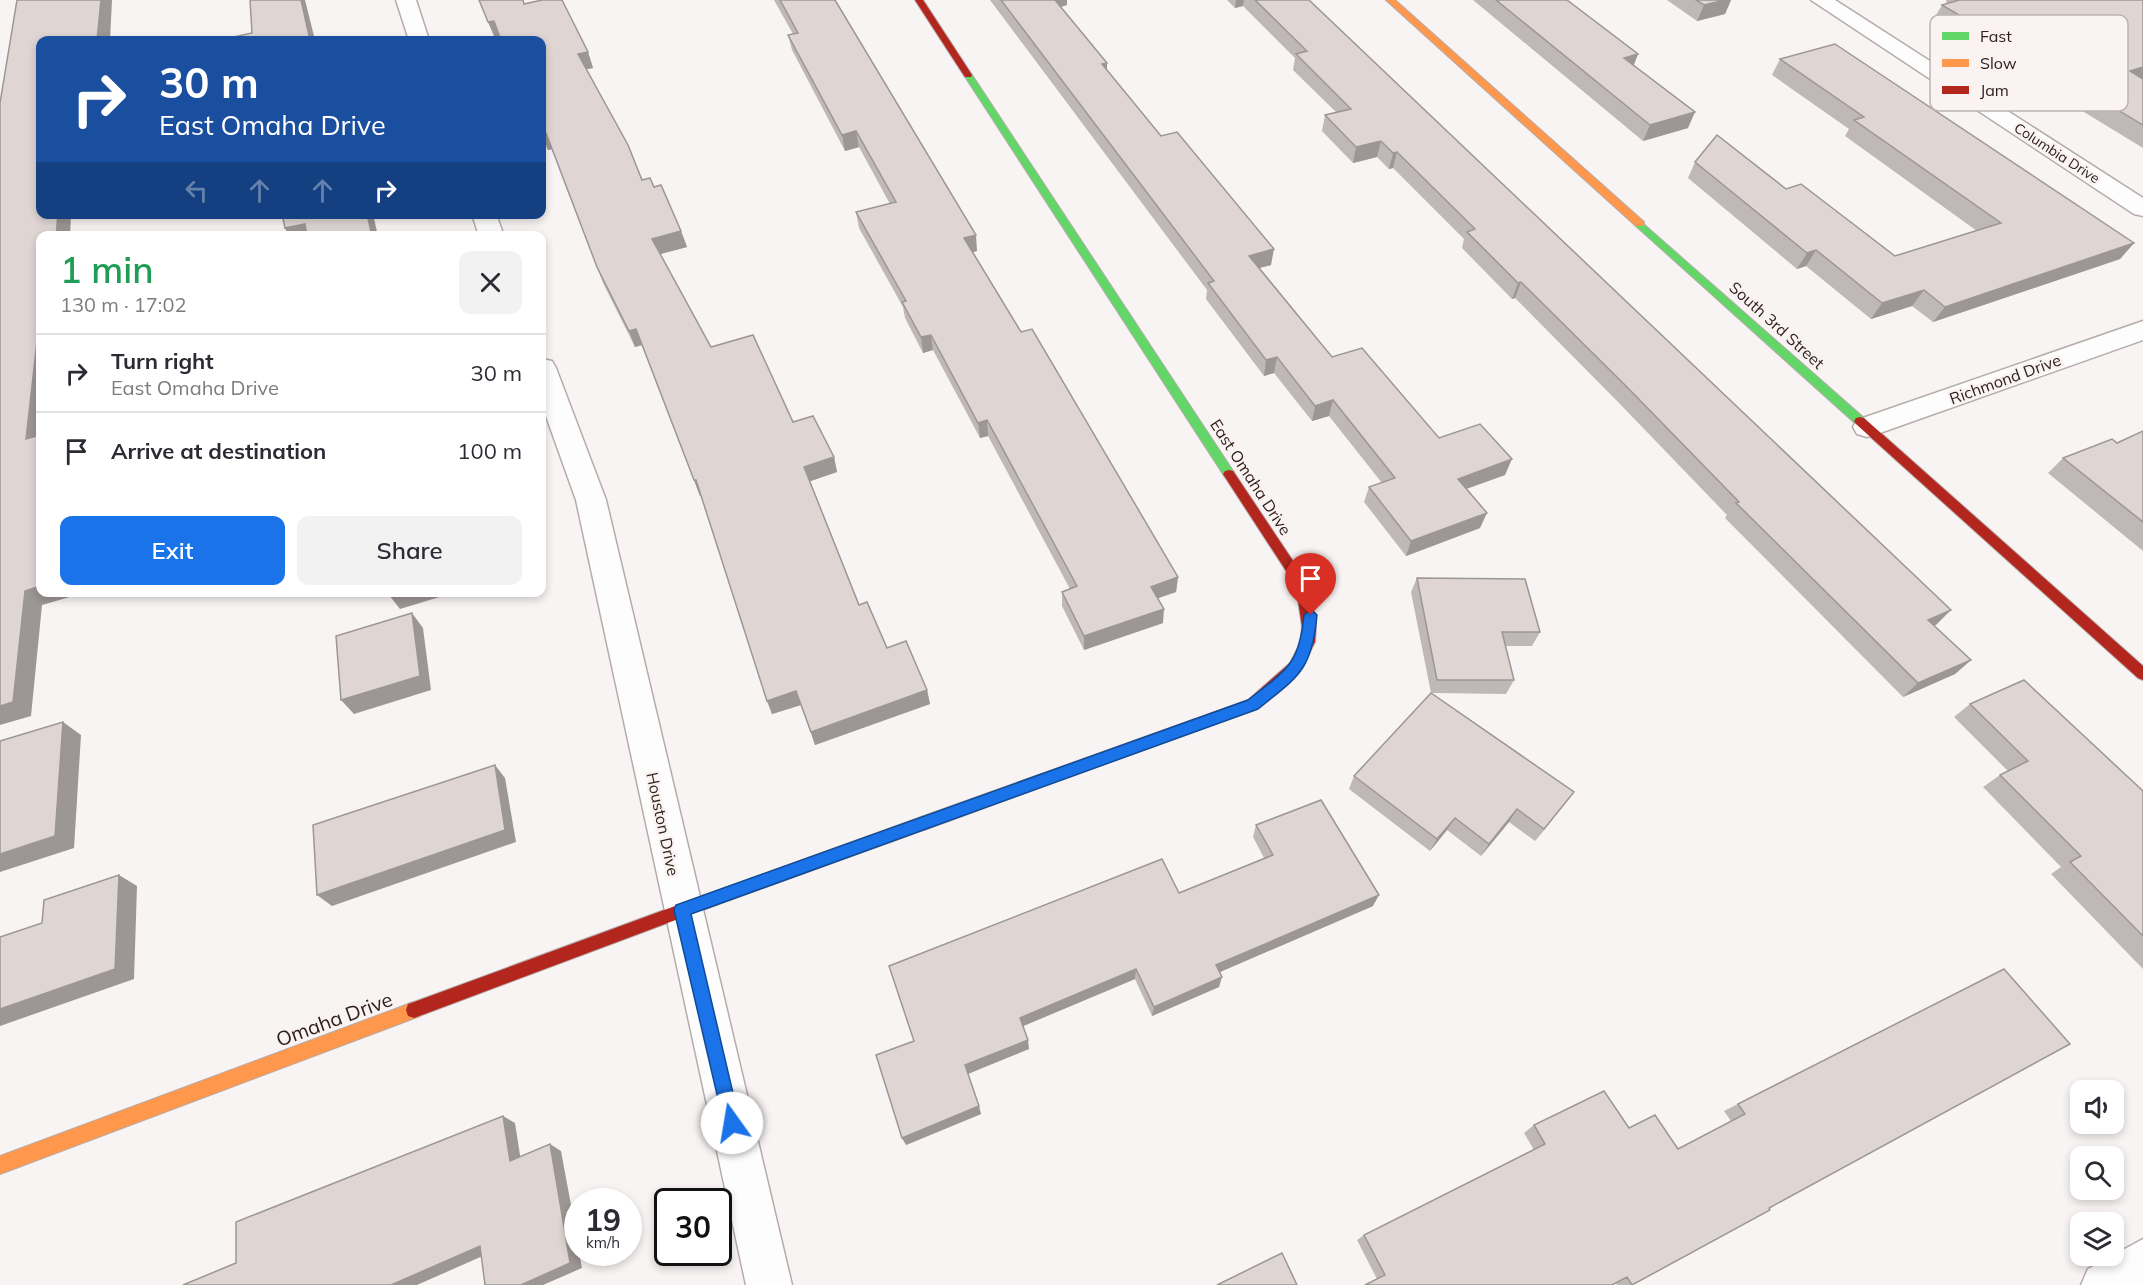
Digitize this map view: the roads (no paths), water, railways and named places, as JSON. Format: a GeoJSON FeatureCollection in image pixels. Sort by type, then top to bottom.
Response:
{"type":"FeatureCollection","features":[{"type":"Feature","properties":{"kind":"street"},"geometry":{"type":"LineString","coordinates":[[406,0],[418,36]]}},
{"type":"Feature","properties":{"kind":"street","name":"East Omaha Drive"},"geometry":{"type":"LineString","coordinates":[[682,910],[1253,704],[1294,673],[1308,645],[1311,615],[1302,585],[919,0]]}},
{"type":"Feature","properties":{"kind":"street","name":"South 3rd Street"},"geometry":{"type":"LineString","coordinates":[[1389,0],[2143,674]]}},
{"type":"Feature","properties":{"kind":"street","name":"Columbia Drive"},"geometry":{"type":"LineString","coordinates":[[1821,0],[1930,71]]}},
{"type":"Feature","properties":{"kind":"street","name":"Columbia Drive"},"geometry":{"type":"LineString","coordinates":[[1992,111],[2143,209]]}},
{"type":"Feature","properties":{"kind":"street","name":"Richmond Drive"},"geometry":{"type":"LineString","coordinates":[[1867,428],[2143,330]]}},
{"type":"Feature","properties":{"kind":"street","name":"Houston Drive"},"geometry":{"type":"LineString","coordinates":[[546,379],[591,500],[682,910],[769,1285]]}},
{"type":"Feature","properties":{"kind":"street","name":"Omaha Drive"},"geometry":{"type":"LineString","coordinates":[[0,1164],[682,910]]}},
{"type":"Feature","properties":{"kind":"street"},"geometry":{"type":"LineString","coordinates":[[2104,1285],[2143,1262]]}}]}
